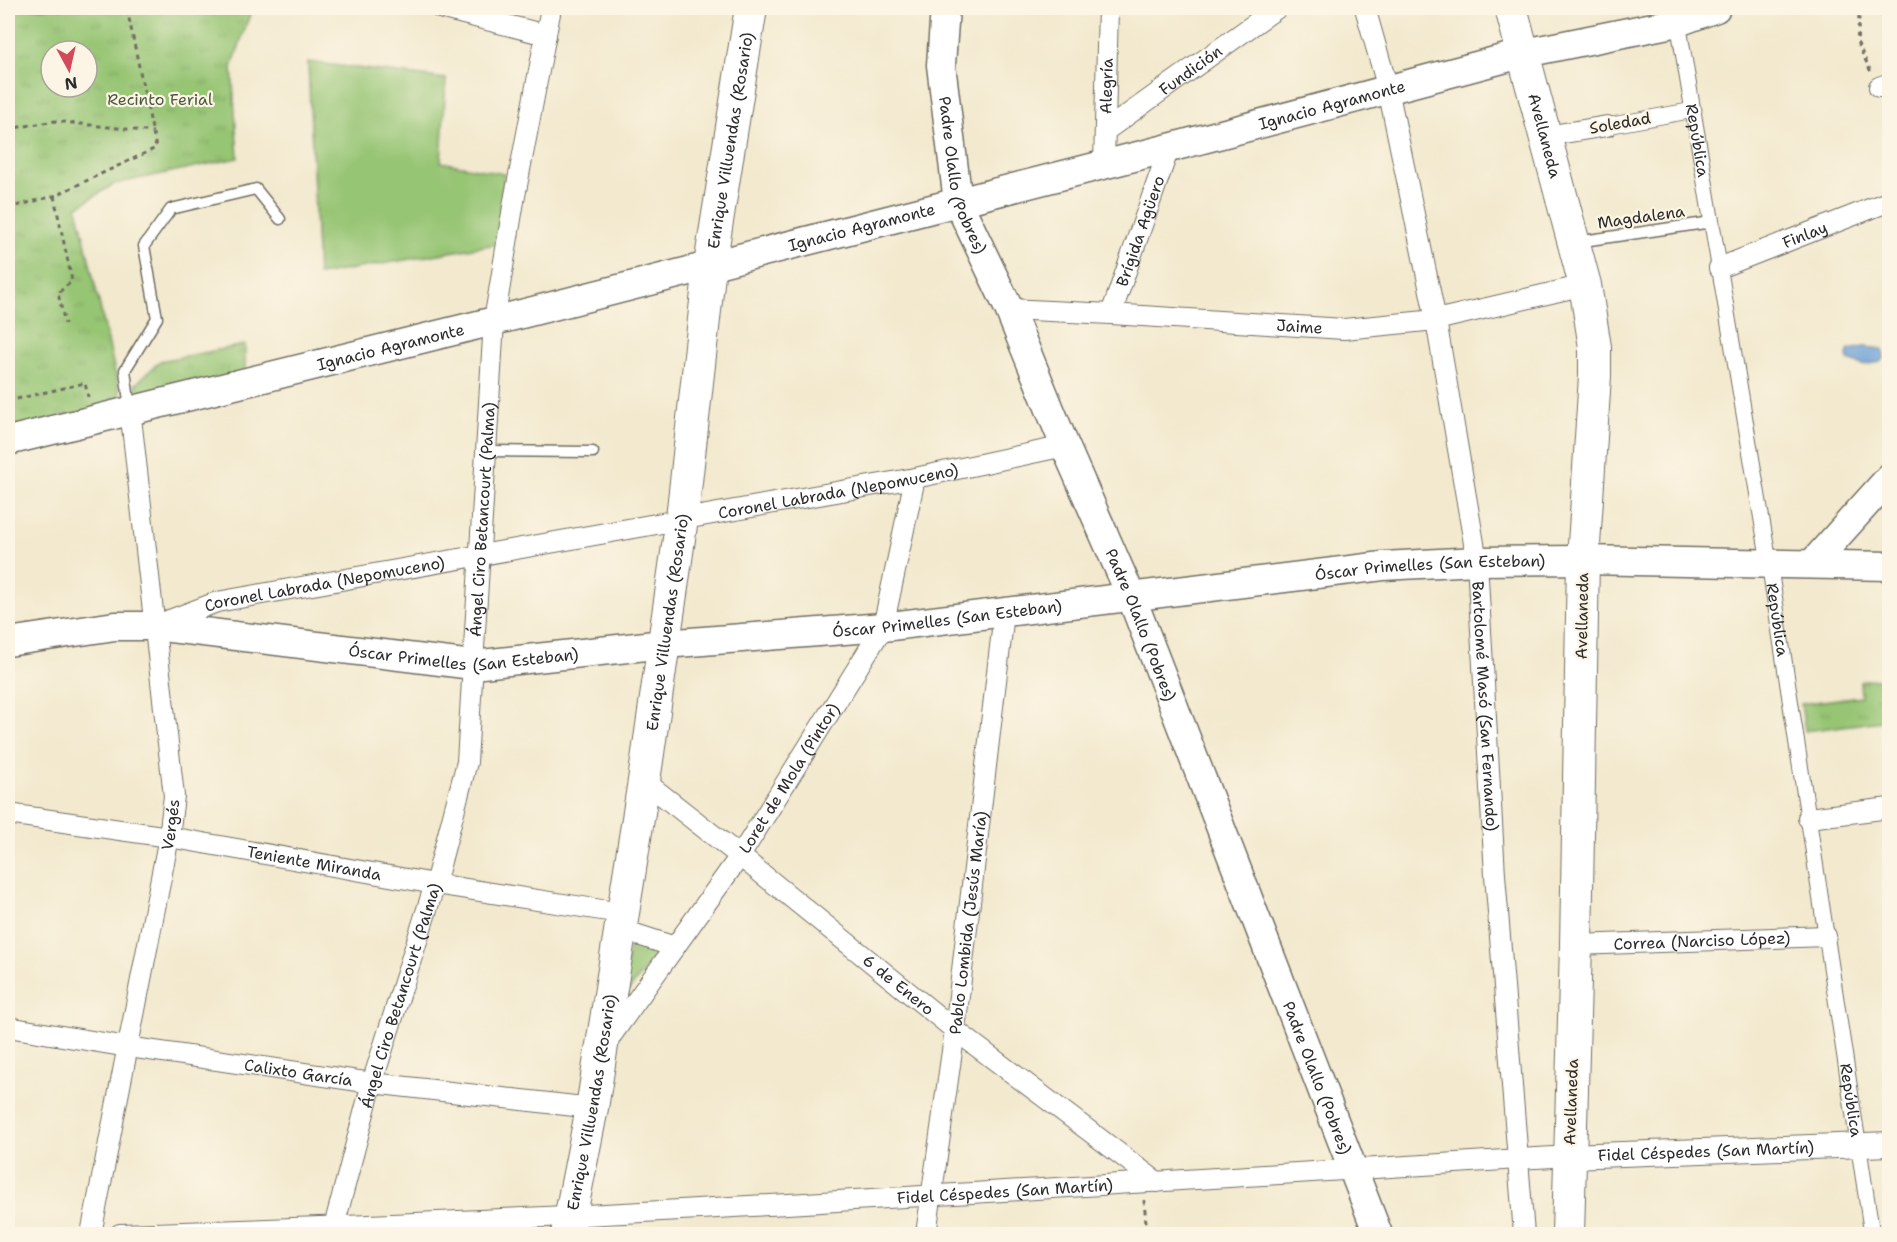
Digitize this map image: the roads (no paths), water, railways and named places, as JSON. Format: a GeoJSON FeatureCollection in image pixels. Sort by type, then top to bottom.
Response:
{"type":"FeatureCollection","features":[{"type":"Feature","properties":{"kind":"main road","name":"Enrique Villuendas (Rosario)"},"geometry":{"type":"LineString","coordinates":[[568,1225],[592,1108],[644,781],[682,518],[710,265],[751,8]]}},
{"type":"Feature","properties":{"kind":"main road","name":"Padre Olallo (Pobres)"},"geometry":{"type":"LineString","coordinates":[[945,8],[941,65],[958,202],[1009,309],[1065,446],[1131,596],[1378,1234]]}},
{"type":"Feature","properties":{"kind":"main road","name":"Avellaneda"},"geometry":{"type":"LineString","coordinates":[[1511,8],[1525,53],[1585,285],[1595,347],[1583,560],[1568,1234]]}},
{"type":"Feature","properties":{"kind":"main road","name":"Ignacio Agramonte"},"geometry":{"type":"LineString","coordinates":[[8,441],[130,409],[494,321],[958,202],[1679,12],[1716,8]]}},
{"type":"Feature","properties":{"kind":"main road"},"geometry":{"type":"LineString","coordinates":[[1812,564],[1890,477]]}},
{"type":"Feature","properties":{"kind":"main road","name":"Óscar Primelles (San Esteban)"},"geometry":{"type":"LineString","coordinates":[[8,642],[115,626],[154,626],[473,665],[664,644],[884,627],[1383,566],[1477,561],[1583,560],[1890,566]]}},
{"type":"Feature","properties":{"kind":"street"},"geometry":{"type":"LineString","coordinates":[[440,8],[546,35]]}},
{"type":"Feature","properties":{"kind":"street","name":"Ángel Ciro Betancourt (Palma)"},"geometry":{"type":"LineString","coordinates":[[333,1231],[372,1083],[435,884],[466,762],[494,321],[514,201],[551,8]]}},
{"type":"Feature","properties":{"kind":"street","name":"Alegría"},"geometry":{"type":"LineString","coordinates":[[1104,164],[1108,8]]}},
{"type":"Feature","properties":{"kind":"street","name":"Fundición"},"geometry":{"type":"LineString","coordinates":[[1105,131],[1277,8]]}},
{"type":"Feature","properties":{"kind":"street","name":"Bartolomé Masó (San Fernando)"},"geometry":{"type":"LineString","coordinates":[[1365,8],[1388,89],[1436,320],[1477,561],[1495,875],[1516,1159],[1524,1234]]}},
{"type":"Feature","properties":{"kind":"street","name":"República"},"geometry":{"type":"LineString","coordinates":[[1679,12],[1719,268],[1769,562],[1872,1234]]}},
{"type":"Feature","properties":{"kind":"street","name":"Soledad"},"geometry":{"type":"LineString","coordinates":[[1546,136],[1694,110]]}},
{"type":"Feature","properties":{"kind":"street","name":"Brígida Agüero"},"geometry":{"type":"LineString","coordinates":[[1111,314],[1168,148]]}},
{"type":"Feature","properties":{"kind":"street","name":"Finlay"},"geometry":{"type":"LineString","coordinates":[[1719,268],[1890,201]]}},
{"type":"Feature","properties":{"kind":"street","name":"Jaime"},"geometry":{"type":"LineString","coordinates":[[1009,309],[1344,329],[1436,320],[1585,285]]}},
{"type":"Feature","properties":{"kind":"street","name":"Vergés"},"geometry":{"type":"LineString","coordinates":[[91,1234],[169,837],[174,796],[130,409]]}},
{"type":"Feature","properties":{"kind":"street","name":"Coronel Labrada (Nepomuceno)"},"geometry":{"type":"LineString","coordinates":[[154,626],[217,602],[915,478],[1065,446]]}},
{"type":"Feature","properties":{"kind":"street","name":"Loret de Mola (Pintor)"},"geometry":{"type":"LineString","coordinates":[[601,1050],[740,856],[884,627],[915,478]]}},
{"type":"Feature","properties":{"kind":"street","name":"Pablo Lombida (Jesús María)"},"geometry":{"type":"LineString","coordinates":[[926,1234],[955,1030],[1004,613]]}},
{"type":"Feature","properties":{"kind":"street","name":"6 de Enero"},"geometry":{"type":"LineString","coordinates":[[644,781],[955,1030],[1150,1182]]}},
{"type":"Feature","properties":{"kind":"street"},"geometry":{"type":"LineString","coordinates":[[1808,818],[1890,808]]}},
{"type":"Feature","properties":{"kind":"street","name":"Teniente Miranda"},"geometry":{"type":"LineString","coordinates":[[8,814],[169,837],[435,884],[620,921],[675,947]]}},
{"type":"Feature","properties":{"kind":"street","name":"Correa (Narciso López)"},"geometry":{"type":"LineString","coordinates":[[1576,945],[1826,936]]}},
{"type":"Feature","properties":{"kind":"street","name":"Calixto García"},"geometry":{"type":"LineString","coordinates":[[8,1027],[372,1083],[592,1108]]}},
{"type":"Feature","properties":{"kind":"street","name":"Fidel Céspedes (San Martín)"},"geometry":{"type":"LineString","coordinates":[[120,1234],[568,1225],[932,1195],[1516,1159],[1890,1144]]}},
{"type":"Feature","properties":{"kind":"lane"},"geometry":{"type":"LineString","coordinates":[[130,409],[125,370],[157,318],[144,246],[171,209],[256,189],[280,219]]}},
{"type":"Feature","properties":{"kind":"lane","name":"Magdalena"},"geometry":{"type":"LineString","coordinates":[[1574,242],[1712,222]]}},
{"type":"Feature","properties":{"kind":"lane"},"geometry":{"type":"LineString","coordinates":[[486,451],[593,452]]}},
{"type":"Feature","properties":{"kind":"water"},"geometry":{"type":"Polygon","coordinates":[[[1864,347],[1882,349],[1884,358],[1880,362],[1863,365],[1848,360],[1849,350],[1864,347]]]}},
{"type":"Feature","properties":{"kind":"park label","name":"Recinto Ferial"},"geometry":{"type":"Point","coordinates":[160,99]}}]}
